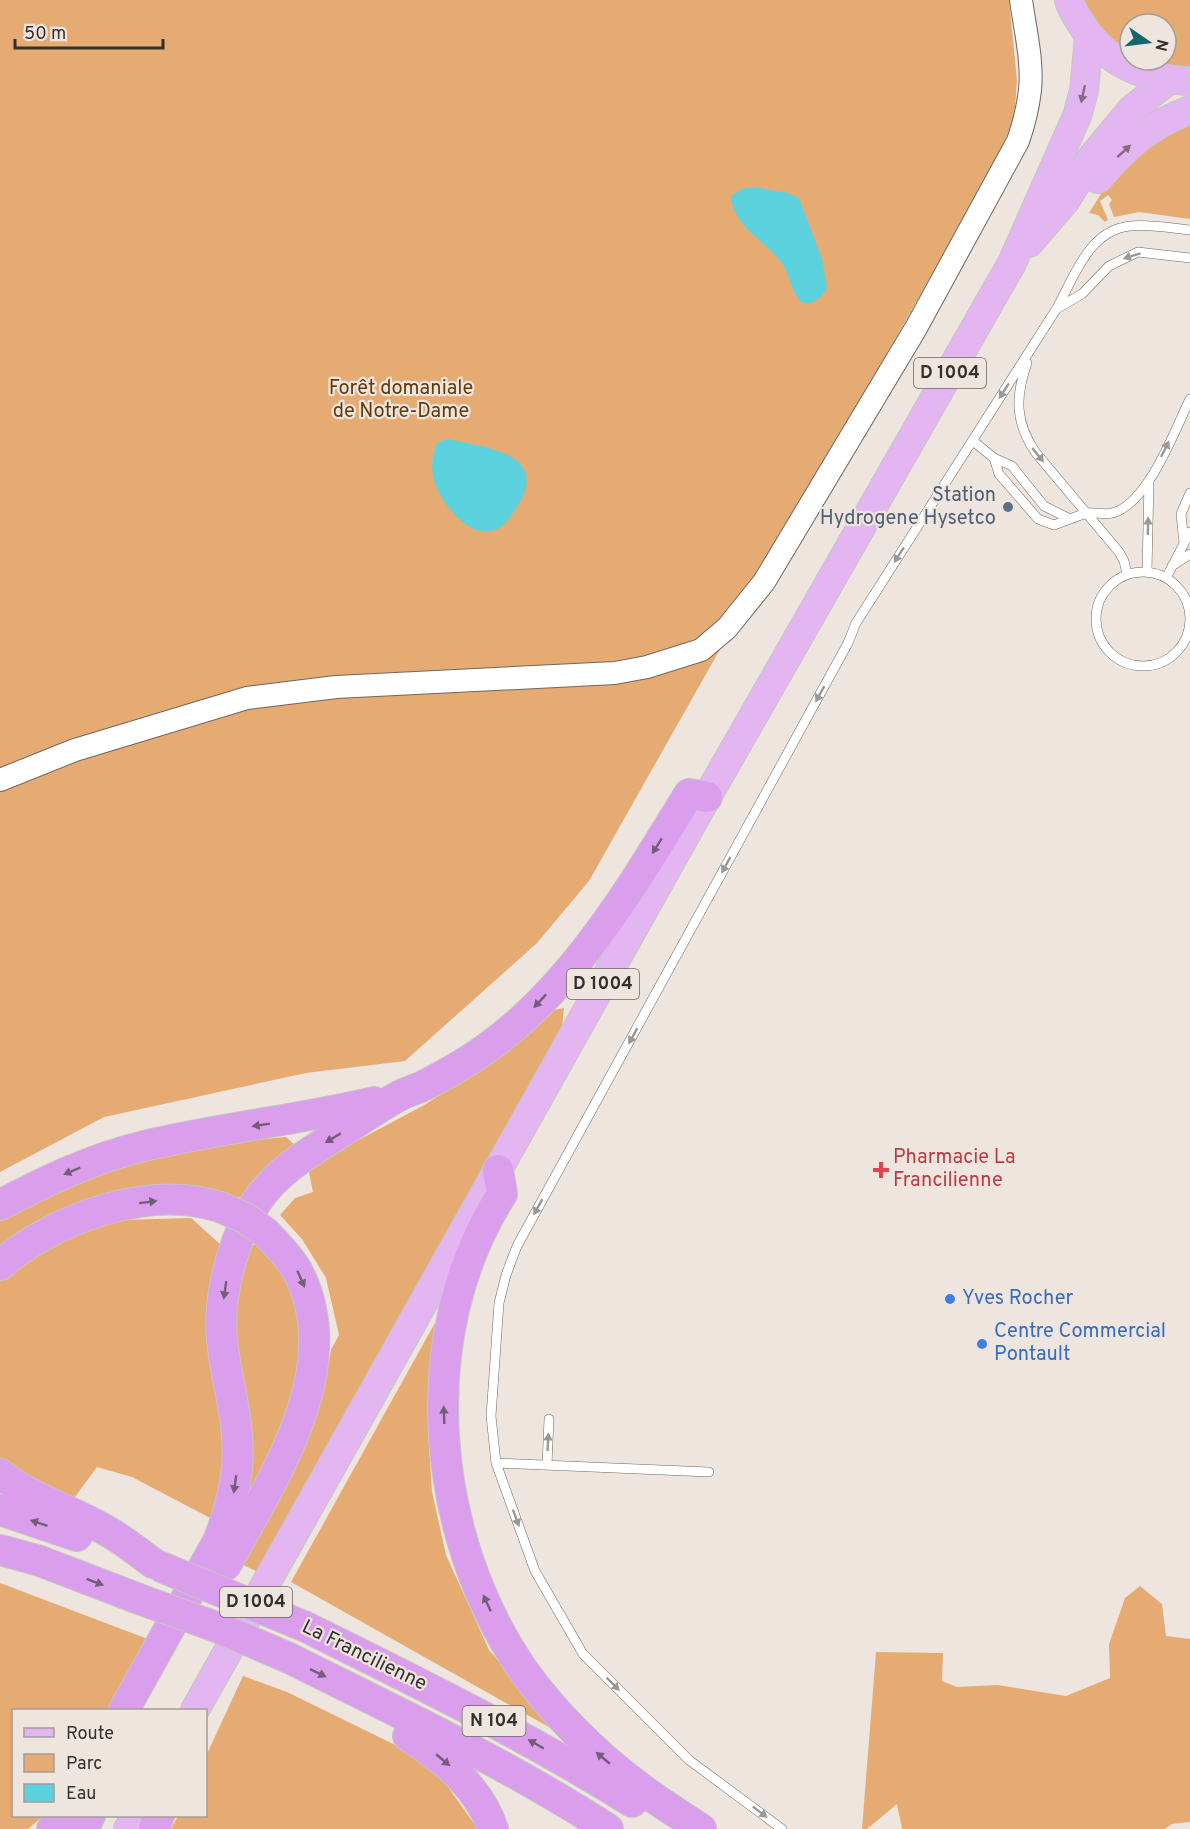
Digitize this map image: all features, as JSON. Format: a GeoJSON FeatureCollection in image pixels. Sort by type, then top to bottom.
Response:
{"type":"FeatureCollection","features":[{"type":"Feature","properties":{"kind":"highway"},"geometry":{"type":"LineString","coordinates":[[125,1709],[218,1540],[228,1515],[238,1465],[237,1432],[221,1332],[229,1263],[258,1201],[284,1171],[307,1153],[400,1096],[465,1063],[522,1021],[574,965],[599,933],[637,878],[689,794],[707,797]]}},
{"type":"Feature","properties":{"kind":"highway"},"geometry":{"type":"LineString","coordinates":[[0,1205],[81,1167],[143,1146],[304,1118],[400,1096]]}},
{"type":"Feature","properties":{"kind":"highway"},"geometry":{"type":"LineString","coordinates":[[498,1170],[502,1194],[489,1214],[470,1258],[454,1311],[447,1347],[444,1382],[446,1453],[453,1500],[462,1537],[478,1582],[499,1628],[523,1670],[540,1691],[593,1749],[634,1783],[701,1829]]}},
{"type":"Feature","properties":{"kind":"highway"},"geometry":{"type":"LineString","coordinates":[[0,1265],[59,1227],[108,1209],[176,1199],[200,1201],[244,1218],[266,1233],[285,1252],[297,1270],[309,1298],[314,1316],[316,1353],[309,1392],[285,1451],[262,1498],[148,1709]]}},
{"type":"Feature","properties":{"kind":"highway"},"geometry":{"type":"LineString","coordinates":[[0,1474],[50,1505],[107,1531],[156,1564]]}},
{"type":"Feature","properties":{"kind":"highway","name":"La Francilienne"},"geometry":{"type":"LineString","coordinates":[[0,1510],[156,1564],[306,1627],[512,1730],[675,1829]]}},
{"type":"Feature","properties":{"kind":"highway","name":"La Francilienne"},"geometry":{"type":"LineString","coordinates":[[0,1550],[40,1562],[219,1628],[288,1658],[487,1758],[571,1805],[608,1829]]}},
{"type":"Feature","properties":{"kind":"highway"},"geometry":{"type":"LineString","coordinates":[[347,1687],[454,1770],[470,1788],[493,1829]]}},
{"type":"Feature","properties":{"kind":"main road"},"geometry":{"type":"LineString","coordinates":[[1069,0],[1070,6],[1089,36],[1106,53],[1125,66],[1146,75],[1179,81]]}},
{"type":"Feature","properties":{"kind":"main road","name":"D 1004"},"geometry":{"type":"LineString","coordinates":[[196,1709],[707,797],[1012,263],[1077,116],[1084,91],[1089,36]]}},
{"type":"Feature","properties":{"kind":"main road","name":"D 1004"},"geometry":{"type":"LineString","coordinates":[[1012,263],[1052,219],[1092,157],[1132,109],[1179,81]]}},
{"type":"Feature","properties":{"kind":"main road"},"geometry":{"type":"LineString","coordinates":[[1066,200],[1083,196],[1124,149],[1165,119],[1190,110]]}},
{"type":"Feature","properties":{"kind":"street"},"geometry":{"type":"LineString","coordinates":[[0,780],[75,750],[248,698],[336,687],[615,673],[647,667],[700,650],[727,628],[764,582],[910,338],[1018,141],[1025,119],[1030,88],[1030,62],[1022,0]]}},
{"type":"Feature","properties":{"kind":"lane"},"geometry":{"type":"LineString","coordinates":[[782,1829],[689,1760],[583,1654],[535,1571],[496,1463],[491,1416],[499,1303],[506,1275],[517,1246],[768,791],[848,643],[856,623],[1057,309],[1085,254],[1108,232],[1130,226],[1190,230]]}},
{"type":"Feature","properties":{"kind":"lane"},"geometry":{"type":"LineString","coordinates":[[1057,309],[1082,294],[1109,266],[1138,252],[1190,258]]}},
{"type":"Feature","properties":{"kind":"lane"},"geometry":{"type":"LineString","coordinates":[[1036,342],[1026,366],[1018,404],[1022,429],[1036,453],[1122,556],[1127,574]]}},
{"type":"Feature","properties":{"kind":"lane"},"geometry":{"type":"LineString","coordinates":[[994,458],[999,474],[1038,519],[1054,525],[1087,513],[1117,512],[1137,497],[1149,481],[1190,399]]}},
{"type":"Feature","properties":{"kind":"lane"},"geometry":{"type":"LineString","coordinates":[[973,441],[994,458],[1012,466],[1044,506],[1070,519]]}},
{"type":"Feature","properties":{"kind":"lane"},"geometry":{"type":"LineString","coordinates":[[1147,572],[1149,481]]}},
{"type":"Feature","properties":{"kind":"lane"},"geometry":{"type":"LineString","coordinates":[[1184,543],[1181,514],[1190,494]]}},
{"type":"Feature","properties":{"kind":"lane"},"geometry":{"type":"LineString","coordinates":[[1166,578],[1190,532]]}},
{"type":"Feature","properties":{"kind":"lane"},"geometry":{"type":"LineString","coordinates":[[1170,567],[1190,554]]}},
{"type":"Feature","properties":{"kind":"lane"},"geometry":{"type":"LineString","coordinates":[[1147,572],[1166,578],[1176,585],[1186,599],[1190,615],[1188,631],[1182,646],[1170,657],[1155,664],[1139,666],[1124,663],[1112,655],[1100,639],[1096,625],[1096,610],[1101,596],[1114,581],[1127,574],[1147,572]]}},
{"type":"Feature","properties":{"kind":"lane"},"geometry":{"type":"LineString","coordinates":[[547,1465],[549,1419]]}},
{"type":"Feature","properties":{"kind":"lane"},"geometry":{"type":"LineString","coordinates":[[496,1463],[709,1472]]}},
{"type":"Feature","properties":{"kind":"green space","name":"Forêt domaniale de Notre-Dame"},"geometry":{"type":"Polygon","coordinates":[[[0,0],[1009,0],[1017,80],[1012,124],[996,161],[589,881],[537,943],[405,1061],[306,1073],[104,1117],[0,1172],[0,0]]]}},
{"type":"Feature","properties":{"kind":"green space"},"geometry":{"type":"Polygon","coordinates":[[[1082,0],[1190,0],[1190,68],[1178,67],[1178,12],[1118,12],[1118,43],[1103,31],[1082,0]]]}},
{"type":"Feature","properties":{"kind":"green space"},"geometry":{"type":"Polygon","coordinates":[[[1190,123],[1190,219],[1139,212],[1114,217],[1109,204],[1112,200],[1108,195],[1100,201],[1108,220],[1105,222],[1098,215],[1089,213],[1106,186],[1129,159],[1190,123]]]}},
{"type":"Feature","properties":{"kind":"green space"},"geometry":{"type":"Polygon","coordinates":[[[564,1008],[562,1028],[260,1573],[239,1563],[296,1465],[325,1386],[331,1350],[339,1335],[326,1278],[302,1239],[280,1215],[295,1198],[313,1192],[308,1167],[426,1104],[489,1063],[548,1011],[564,1008]]]}},
{"type":"Feature","properties":{"kind":"green space"},"geometry":{"type":"Polygon","coordinates":[[[286,1137],[295,1145],[250,1199],[208,1192],[0,1256],[0,1221],[67,1186],[138,1161],[211,1146],[286,1137]]]}},
{"type":"Feature","properties":{"kind":"green space"},"geometry":{"type":"Polygon","coordinates":[[[191,1218],[221,1245],[207,1298],[225,1448],[214,1520],[132,1477],[97,1467],[72,1501],[6,1466],[0,1459],[0,1282],[9,1270],[69,1238],[120,1220],[191,1218]]]}},
{"type":"Feature","properties":{"kind":"green space"},"geometry":{"type":"Polygon","coordinates":[[[260,1243],[287,1275],[305,1309],[305,1386],[232,1543],[232,1312],[247,1247],[260,1243]]]}},
{"type":"Feature","properties":{"kind":"green space"},"geometry":{"type":"Polygon","coordinates":[[[436,1321],[428,1428],[432,1492],[446,1555],[489,1650],[563,1735],[291,1582],[436,1321]]]}},
{"type":"Feature","properties":{"kind":"green space"},"geometry":{"type":"Polygon","coordinates":[[[0,1583],[153,1641],[112,1709],[12,1709],[12,1817],[42,1817],[28,1829],[0,1829],[0,1583]]]}},
{"type":"Feature","properties":{"kind":"green space"},"geometry":{"type":"Polygon","coordinates":[[[1140,1586],[1162,1604],[1166,1636],[1190,1639],[1190,1822],[1172,1824],[1165,1829],[902,1829],[897,1804],[867,1829],[862,1829],[876,1652],[943,1653],[942,1681],[957,1687],[998,1685],[1066,1696],[1110,1678],[1109,1644],[1125,1598],[1140,1586]]]}},
{"type":"Feature","properties":{"kind":"green space"},"geometry":{"type":"Polygon","coordinates":[[[243,1676],[287,1692],[430,1762],[478,1829],[171,1829],[177,1817],[207,1817],[207,1754],[243,1676]]]}},
{"type":"Feature","properties":{"kind":"water"},"geometry":{"type":"Polygon","coordinates":[[[754,187],[788,193],[799,198],[822,259],[827,288],[817,300],[802,303],[781,262],[737,216],[731,196],[742,189],[754,187]]]}},
{"type":"Feature","properties":{"kind":"water"},"geometry":{"type":"Polygon","coordinates":[[[448,439],[495,450],[509,456],[520,464],[526,474],[526,489],[517,507],[500,528],[486,531],[469,527],[444,502],[435,484],[432,464],[437,443],[448,439]]]}},
{"type":"Feature","properties":{"kind":"place","name":"Station Hydrogene Hysetco"},"geometry":{"type":"Point","coordinates":[1008,507]}},
{"type":"Feature","properties":{"kind":"place","name":"Pharmacie La Francilienne"},"geometry":{"type":"Point","coordinates":[881,1170]}},
{"type":"Feature","properties":{"kind":"place","name":"Yves Rocher"},"geometry":{"type":"Point","coordinates":[950,1299]}},
{"type":"Feature","properties":{"kind":"place","name":"Centre Commercial Pontault"},"geometry":{"type":"Point","coordinates":[982,1344]}}]}
